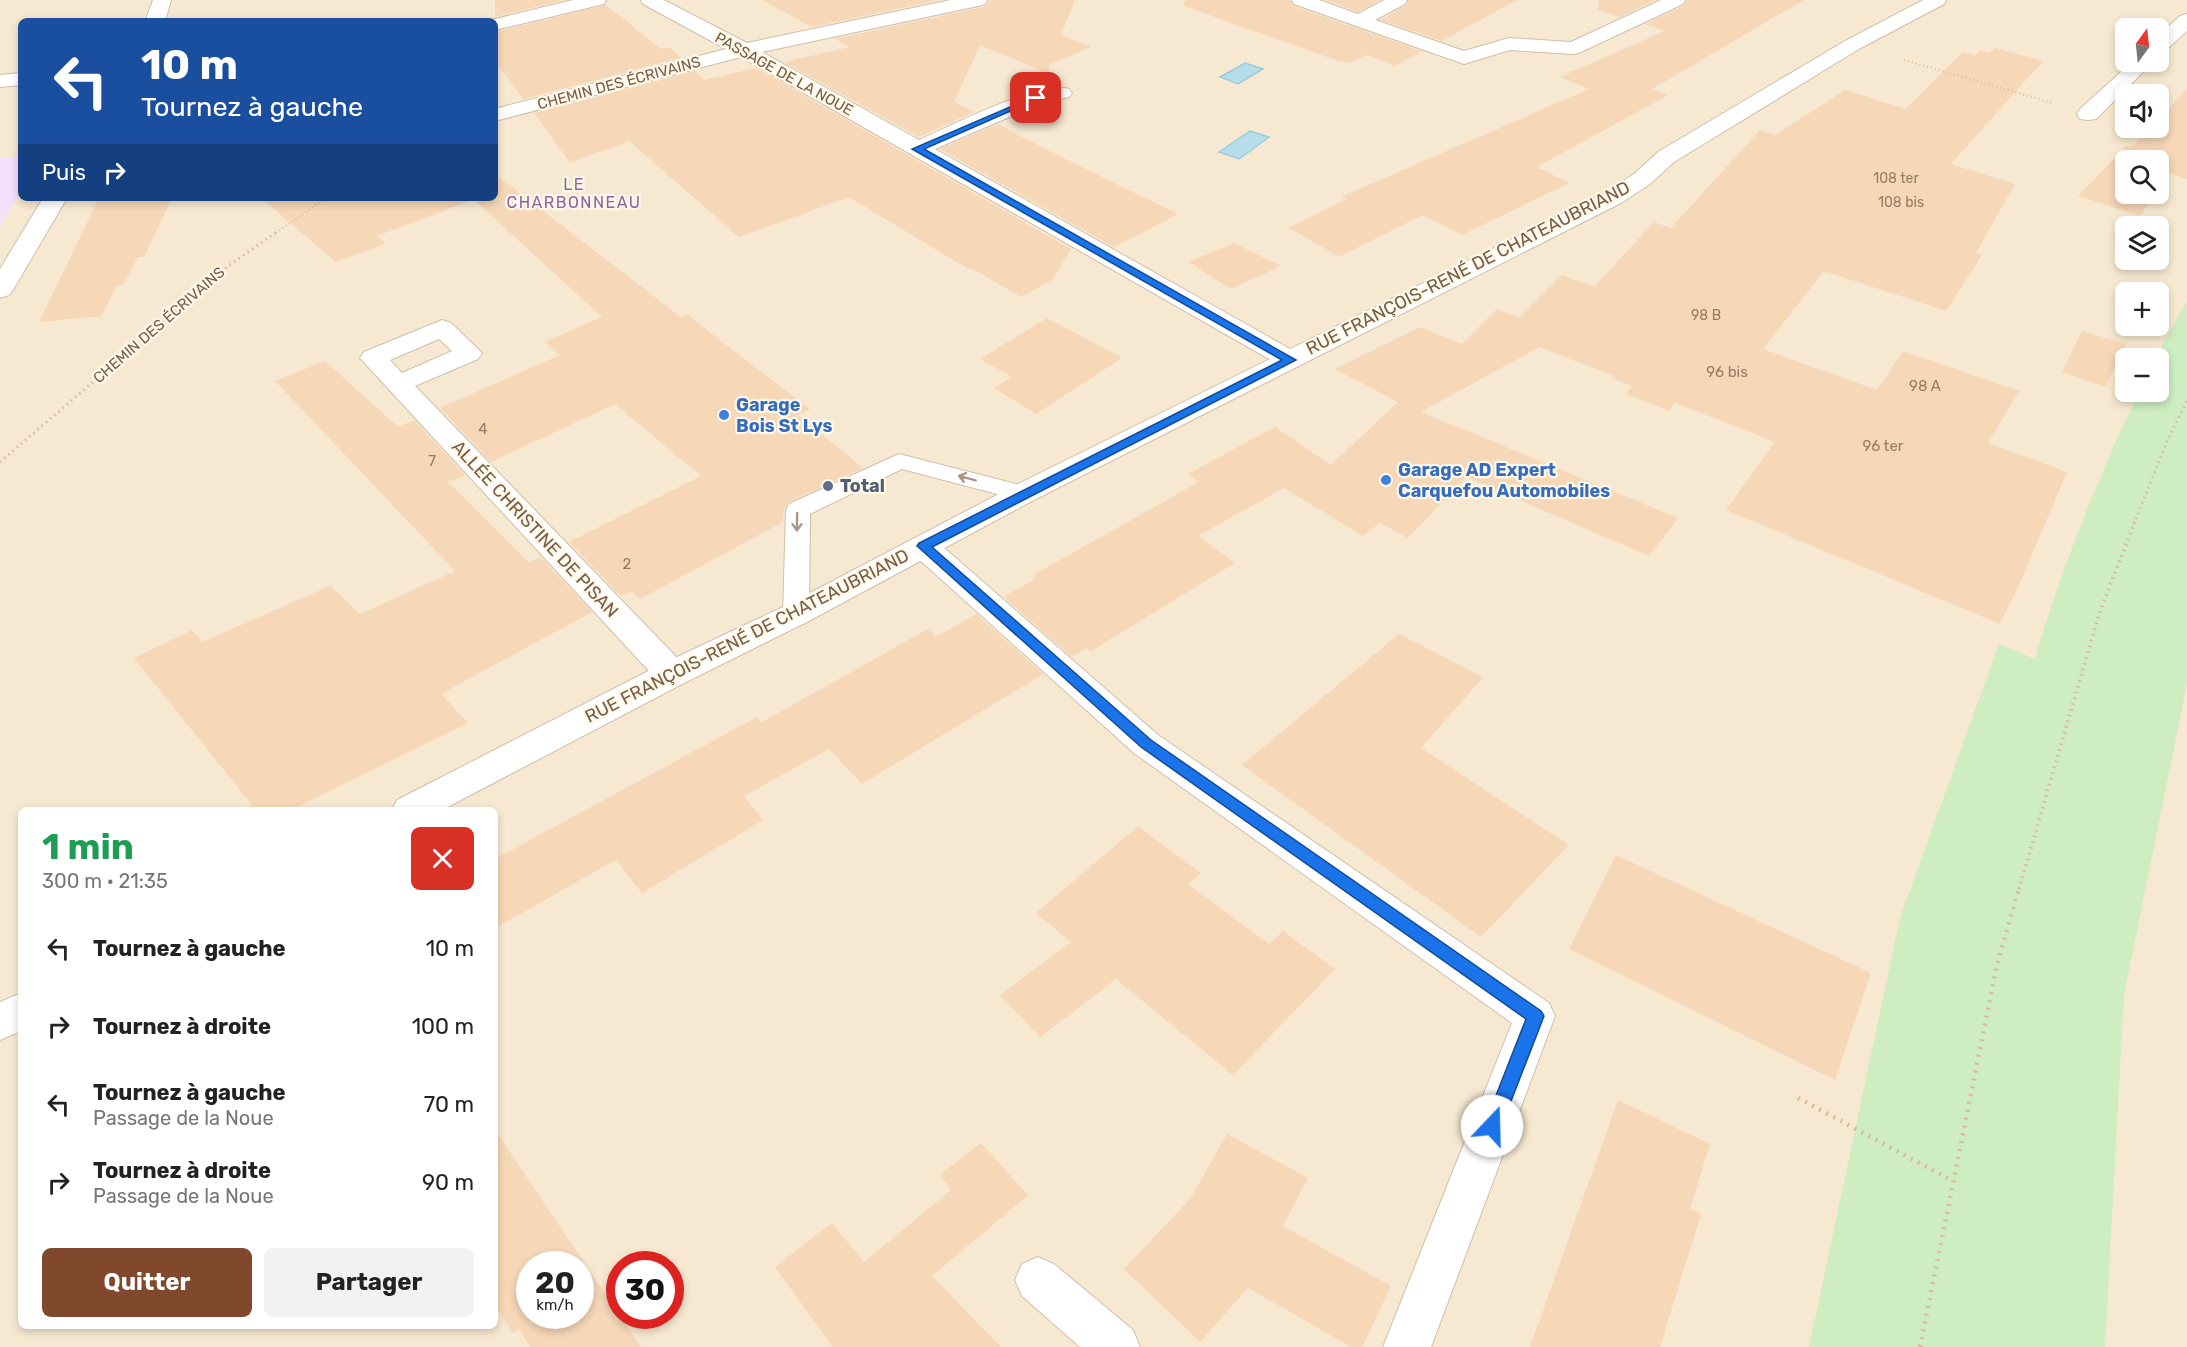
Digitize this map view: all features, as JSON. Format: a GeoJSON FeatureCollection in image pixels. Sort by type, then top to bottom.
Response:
{"type":"FeatureCollection","features":[{"type":"Feature","properties":{"kind":"street"},"geometry":{"type":"LineString","coordinates":[[155,18],[162,0]]}},
{"type":"Feature","properties":{"kind":"street"},"geometry":{"type":"LineString","coordinates":[[498,23],[597,0]]}},
{"type":"Feature","properties":{"kind":"street","name":"PASSAGE DE LA NOUE"},"geometry":{"type":"LineString","coordinates":[[650,0],[744,50],[1290,360]]}},
{"type":"Feature","properties":{"kind":"street","name":"CHEMIN DES ÉCRIVAINS"},"geometry":{"type":"LineString","coordinates":[[498,114],[744,50],[978,0]]}},
{"type":"Feature","properties":{"kind":"street"},"geometry":{"type":"LineString","coordinates":[[1301,0],[1464,58],[1509,44],[1574,48],[1673,0]]}},
{"type":"Feature","properties":{"kind":"street"},"geometry":{"type":"LineString","coordinates":[[1359,21],[1398,0]]}},
{"type":"Feature","properties":{"kind":"street","name":"RUE FRANÇOIS-RENÉ DE CHATEAUBRIAND"},"geometry":{"type":"LineString","coordinates":[[416,807],[672,674],[796,614],[1024,493],[1613,198],[1642,178],[1666,157],[1852,45],[1937,0]]}},
{"type":"Feature","properties":{"kind":"street"},"geometry":{"type":"LineString","coordinates":[[2169,37],[2187,20]]}},
{"type":"Feature","properties":{"kind":"street"},"geometry":{"type":"LineString","coordinates":[[2088,114],[2132,72]]}},
{"type":"Feature","properties":{"kind":"street"},"geometry":{"type":"LineString","coordinates":[[0,81],[18,79]]}},
{"type":"Feature","properties":{"kind":"street"},"geometry":{"type":"LineString","coordinates":[[917,149],[1036,98],[1062,93]]}},
{"type":"Feature","properties":{"kind":"street"},"geometry":{"type":"LineString","coordinates":[[0,290],[53,201]]}},
{"type":"Feature","properties":{"kind":"street","name":"ALLÉE CHRISTINE DE PISAN"},"geometry":{"type":"LineString","coordinates":[[398,384],[672,674]]}},
{"type":"Feature","properties":{"kind":"street"},"geometry":{"type":"LineString","coordinates":[[923,546],[1146,744],[1535,1016],[1407,1347]]}},
{"type":"Feature","properties":{"kind":"street"},"geometry":{"type":"LineString","coordinates":[[0,1022],[18,1013]]}},
{"type":"Feature","properties":{"kind":"street"},"geometry":{"type":"LineString","coordinates":[[1038,1280],[1116,1347]]}},
{"type":"Feature","properties":{"kind":"lane"},"geometry":{"type":"LineString","coordinates":[[796,614],[798,510],[899,461],[1024,493]]}},
{"type":"Feature","properties":{"kind":"path"},"geometry":{"type":"LineString","coordinates":[[1852,45],[2088,114]]}},
{"type":"Feature","properties":{"kind":"path","name":"CHEMIN DES ÉCRIVAINS"},"geometry":{"type":"LineString","coordinates":[[0,462],[228,266],[322,201]]}},
{"type":"Feature","properties":{"kind":"path"},"geometry":{"type":"LineString","coordinates":[[1920,1347],[1996,965],[2100,611],[2167,441],[2187,401]]}},
{"type":"Feature","properties":{"kind":"path"},"geometry":{"type":"LineString","coordinates":[[1798,1098],[1953,1181]]}},
{"type":"Feature","properties":{"kind":"shaded area"},"geometry":{"type":"Polygon","coordinates":[[[0,0],[2187,0],[2187,1347],[0,1347],[0,0]]]}},
{"type":"Feature","properties":{"kind":"shaded area"},"geometry":{"type":"Polygon","coordinates":[[[18,156],[18,197],[0,226],[0,158],[18,156]]]}},
{"type":"Feature","properties":{"kind":"green space"},"geometry":{"type":"Polygon","coordinates":[[[2187,301],[2187,684],[2124,995],[2105,1347],[1809,1347],[1900,918],[1999,644],[2035,659],[2069,557],[2095,489],[2134,402],[2169,402],[2169,348],[2161,348],[2187,301]]]}},
{"type":"Feature","properties":{"kind":"water"},"geometry":{"type":"Polygon","coordinates":[[[1245,63],[1263,69],[1238,84],[1220,77],[1245,63]]]}},
{"type":"Feature","properties":{"kind":"water"},"geometry":{"type":"Polygon","coordinates":[[[1250,131],[1269,137],[1239,159],[1219,152],[1250,131]]]}},
{"type":"Feature","properties":{"kind":"building"},"geometry":{"type":"Polygon","coordinates":[[[495,0],[564,0],[495,17],[495,0]]]}},
{"type":"Feature","properties":{"kind":"building"},"geometry":{"type":"Polygon","coordinates":[[[762,0],[940,0],[812,27],[762,0]]]}},
{"type":"Feature","properties":{"kind":"building"},"geometry":{"type":"Polygon","coordinates":[[[989,0],[1075,0],[1061,35],[1091,47],[1050,64],[1047,73],[980,45],[954,102],[974,112],[919,137],[784,62],[850,47],[835,39],[986,6],[989,0]]]}},
{"type":"Feature","properties":{"kind":"building"},"geometry":{"type":"Polygon","coordinates":[[[1185,0],[1290,0],[1293,6],[1422,51],[1395,66],[1366,55],[1351,63],[1338,61],[1184,6],[1185,0]]]}},
{"type":"Feature","properties":{"kind":"building"},"geometry":{"type":"Polygon","coordinates":[[[1326,0],[1379,0],[1358,12],[1326,0]]]}},
{"type":"Feature","properties":{"kind":"building"},"geometry":{"type":"Polygon","coordinates":[[[1409,0],[1517,0],[1442,41],[1381,20],[1406,6],[1409,0]]]}},
{"type":"Feature","properties":{"kind":"building"},"geometry":{"type":"Polygon","coordinates":[[[1599,0],[1656,0],[1620,17],[1598,10],[1599,0]]]}},
{"type":"Feature","properties":{"kind":"building"},"geometry":{"type":"Polygon","coordinates":[[[1687,0],[1804,0],[1652,89],[1668,95],[1537,167],[1569,183],[1462,235],[1423,215],[1339,257],[1289,228],[1347,199],[1341,197],[1589,89],[1560,77],[1665,31],[1645,24],[1684,6],[1687,0]]]}},
{"type":"Feature","properties":{"kind":"building"},"geometry":{"type":"Polygon","coordinates":[[[606,5],[661,49],[669,47],[681,58],[523,99],[498,65],[498,31],[606,5]]]}},
{"type":"Feature","properties":{"kind":"building"},"geometry":{"type":"Polygon","coordinates":[[[1995,48],[2043,61],[1951,164],[2015,184],[1976,253],[1982,255],[1946,311],[1824,271],[1763,349],[1877,390],[1903,351],[2019,391],[1988,443],[2067,472],[2000,624],[1726,510],[1775,442],[1675,403],[1669,411],[1626,394],[1632,386],[1612,378],[1614,376],[1539,347],[1421,412],[1678,518],[1649,556],[1466,477],[1408,538],[1380,523],[1363,536],[1284,488],[1198,536],[1235,563],[1091,651],[1087,648],[1072,657],[1004,597],[1036,578],[1033,575],[1199,482],[1188,474],[1275,427],[1331,465],[1398,402],[1335,369],[1420,327],[1462,344],[1497,309],[1519,318],[1562,275],[1594,287],[1654,222],[1671,228],[1760,130],[1775,135],[1845,90],[1906,109],[1963,52],[1976,55],[1980,50],[1990,53],[1995,48]]]}},
{"type":"Feature","properties":{"kind":"building"},"geometry":{"type":"Polygon","coordinates":[[[756,68],[1071,249],[1052,280],[1021,297],[971,268],[968,269],[849,197],[739,237],[629,141],[570,163],[534,113],[695,71],[704,80],[756,68]]]}},
{"type":"Feature","properties":{"kind":"building"},"geometry":{"type":"Polygon","coordinates":[[[2187,88],[2187,179],[2169,173],[2169,150],[2122,150],[2126,146],[2133,146],[2140,138],[2169,138],[2169,109],[2187,88]]]}},
{"type":"Feature","properties":{"kind":"building"},"geometry":{"type":"Polygon","coordinates":[[[998,124],[1178,214],[1114,247],[940,149],[998,124]]]}},
{"type":"Feature","properties":{"kind":"building"},"geometry":{"type":"Polygon","coordinates":[[[2115,157],[2115,204],[2148,204],[2140,216],[2078,196],[2115,157]]]}},
{"type":"Feature","properties":{"kind":"building"},"geometry":{"type":"Polygon","coordinates":[[[498,176],[682,318],[686,314],[810,409],[798,415],[863,468],[788,502],[784,510],[783,522],[640,599],[631,591],[621,596],[569,542],[701,476],[615,404],[491,462],[440,408],[560,355],[544,342],[602,317],[475,201],[498,201],[498,176]]]}},
{"type":"Feature","properties":{"kind":"building"},"geometry":{"type":"Polygon","coordinates":[[[98,201],[171,201],[144,257],[138,257],[123,285],[117,286],[101,316],[39,322],[98,201]]]}},
{"type":"Feature","properties":{"kind":"building"},"geometry":{"type":"Polygon","coordinates":[[[265,201],[467,201],[377,236],[386,243],[336,262],[265,201]]]}},
{"type":"Feature","properties":{"kind":"building"},"geometry":{"type":"Polygon","coordinates":[[[1234,243],[1281,266],[1231,289],[1189,262],[1234,243]]]}},
{"type":"Feature","properties":{"kind":"building"},"geometry":{"type":"Polygon","coordinates":[[[1047,318],[1122,358],[1036,414],[994,388],[1012,377],[980,359],[1047,318]]]}},
{"type":"Feature","properties":{"kind":"building"},"geometry":{"type":"Polygon","coordinates":[[[2082,331],[2126,344],[2124,348],[2115,348],[2115,367],[2105,387],[2062,372],[2082,331]]]}},
{"type":"Feature","properties":{"kind":"building"},"geometry":{"type":"Polygon","coordinates":[[[325,361],[398,427],[414,420],[465,475],[448,482],[529,563],[540,557],[592,612],[441,694],[468,723],[297,807],[254,807],[134,658],[192,630],[202,642],[330,586],[360,614],[455,571],[275,381],[325,361]]]}},
{"type":"Feature","properties":{"kind":"building"},"geometry":{"type":"Polygon","coordinates":[[[976,614],[1043,674],[862,784],[829,749],[744,796],[763,820],[642,893],[616,860],[498,926],[498,857],[757,717],[762,722],[928,629],[936,637],[976,614]]]}},
{"type":"Feature","properties":{"kind":"building"},"geometry":{"type":"Polygon","coordinates":[[[1399,634],[1483,677],[1421,748],[1569,845],[1481,937],[1242,765],[1399,634]]]}},
{"type":"Feature","properties":{"kind":"building"},"geometry":{"type":"Polygon","coordinates":[[[1138,826],[1201,873],[1188,884],[1269,944],[1283,931],[1335,969],[1233,1075],[1116,979],[1040,1037],[1000,995],[1071,942],[1036,913],[1138,826]]]}},
{"type":"Feature","properties":{"kind":"building"},"geometry":{"type":"Polygon","coordinates":[[[1616,855],[1871,973],[1835,1080],[1569,949],[1616,855]]]}},
{"type":"Feature","properties":{"kind":"building"},"geometry":{"type":"Polygon","coordinates":[[[1618,1100],[1710,1144],[1690,1209],[1701,1214],[1660,1347],[1530,1347],[1618,1100]]]}},
{"type":"Feature","properties":{"kind":"building"},"geometry":{"type":"Polygon","coordinates":[[[498,1134],[576,1251],[516,1251],[516,1329],[519,1329],[513,1333],[498,1310],[498,1134]]]}},
{"type":"Feature","properties":{"kind":"building"},"geometry":{"type":"Polygon","coordinates":[[[1227,1134],[1308,1178],[1283,1226],[1391,1286],[1362,1347],[1351,1347],[1248,1288],[1200,1342],[1124,1269],[1190,1199],[1227,1134]]]}},
{"type":"Feature","properties":{"kind":"building"},"geometry":{"type":"Polygon","coordinates":[[[981,1143],[1028,1195],[932,1276],[1001,1347],[833,1347],[775,1267],[832,1223],[864,1262],[951,1190],[940,1175],[981,1143]]]}},
{"type":"Feature","properties":{"kind":"building"},"geometry":{"type":"Polygon","coordinates":[[[594,1277],[606,1295],[606,1329],[629,1329],[641,1347],[530,1347],[519,1329],[594,1329],[594,1277]]]}},
{"type":"Feature","properties":{"kind":"place","name":"Garage Bois St Lys"},"geometry":{"type":"Point","coordinates":[724,415]}},
{"type":"Feature","properties":{"kind":"place","name":"Garage AD Expert Carquefou Automobiles"},"geometry":{"type":"Point","coordinates":[1386,480]}},
{"type":"Feature","properties":{"kind":"place","name":"Total"},"geometry":{"type":"Point","coordinates":[828,486]}},
{"type":"Feature","properties":{"kind":"district","name":"LE CHARBONNEAU"},"geometry":{"type":"Point","coordinates":[574,193]}},
{"type":"Feature","properties":{"kind":"route"},"geometry":{"type":"LineString","coordinates":[[1036,98],[917,149],[1290,360],[923,546],[1146,744],[1535,1016],[1492,1126]]}}]}
